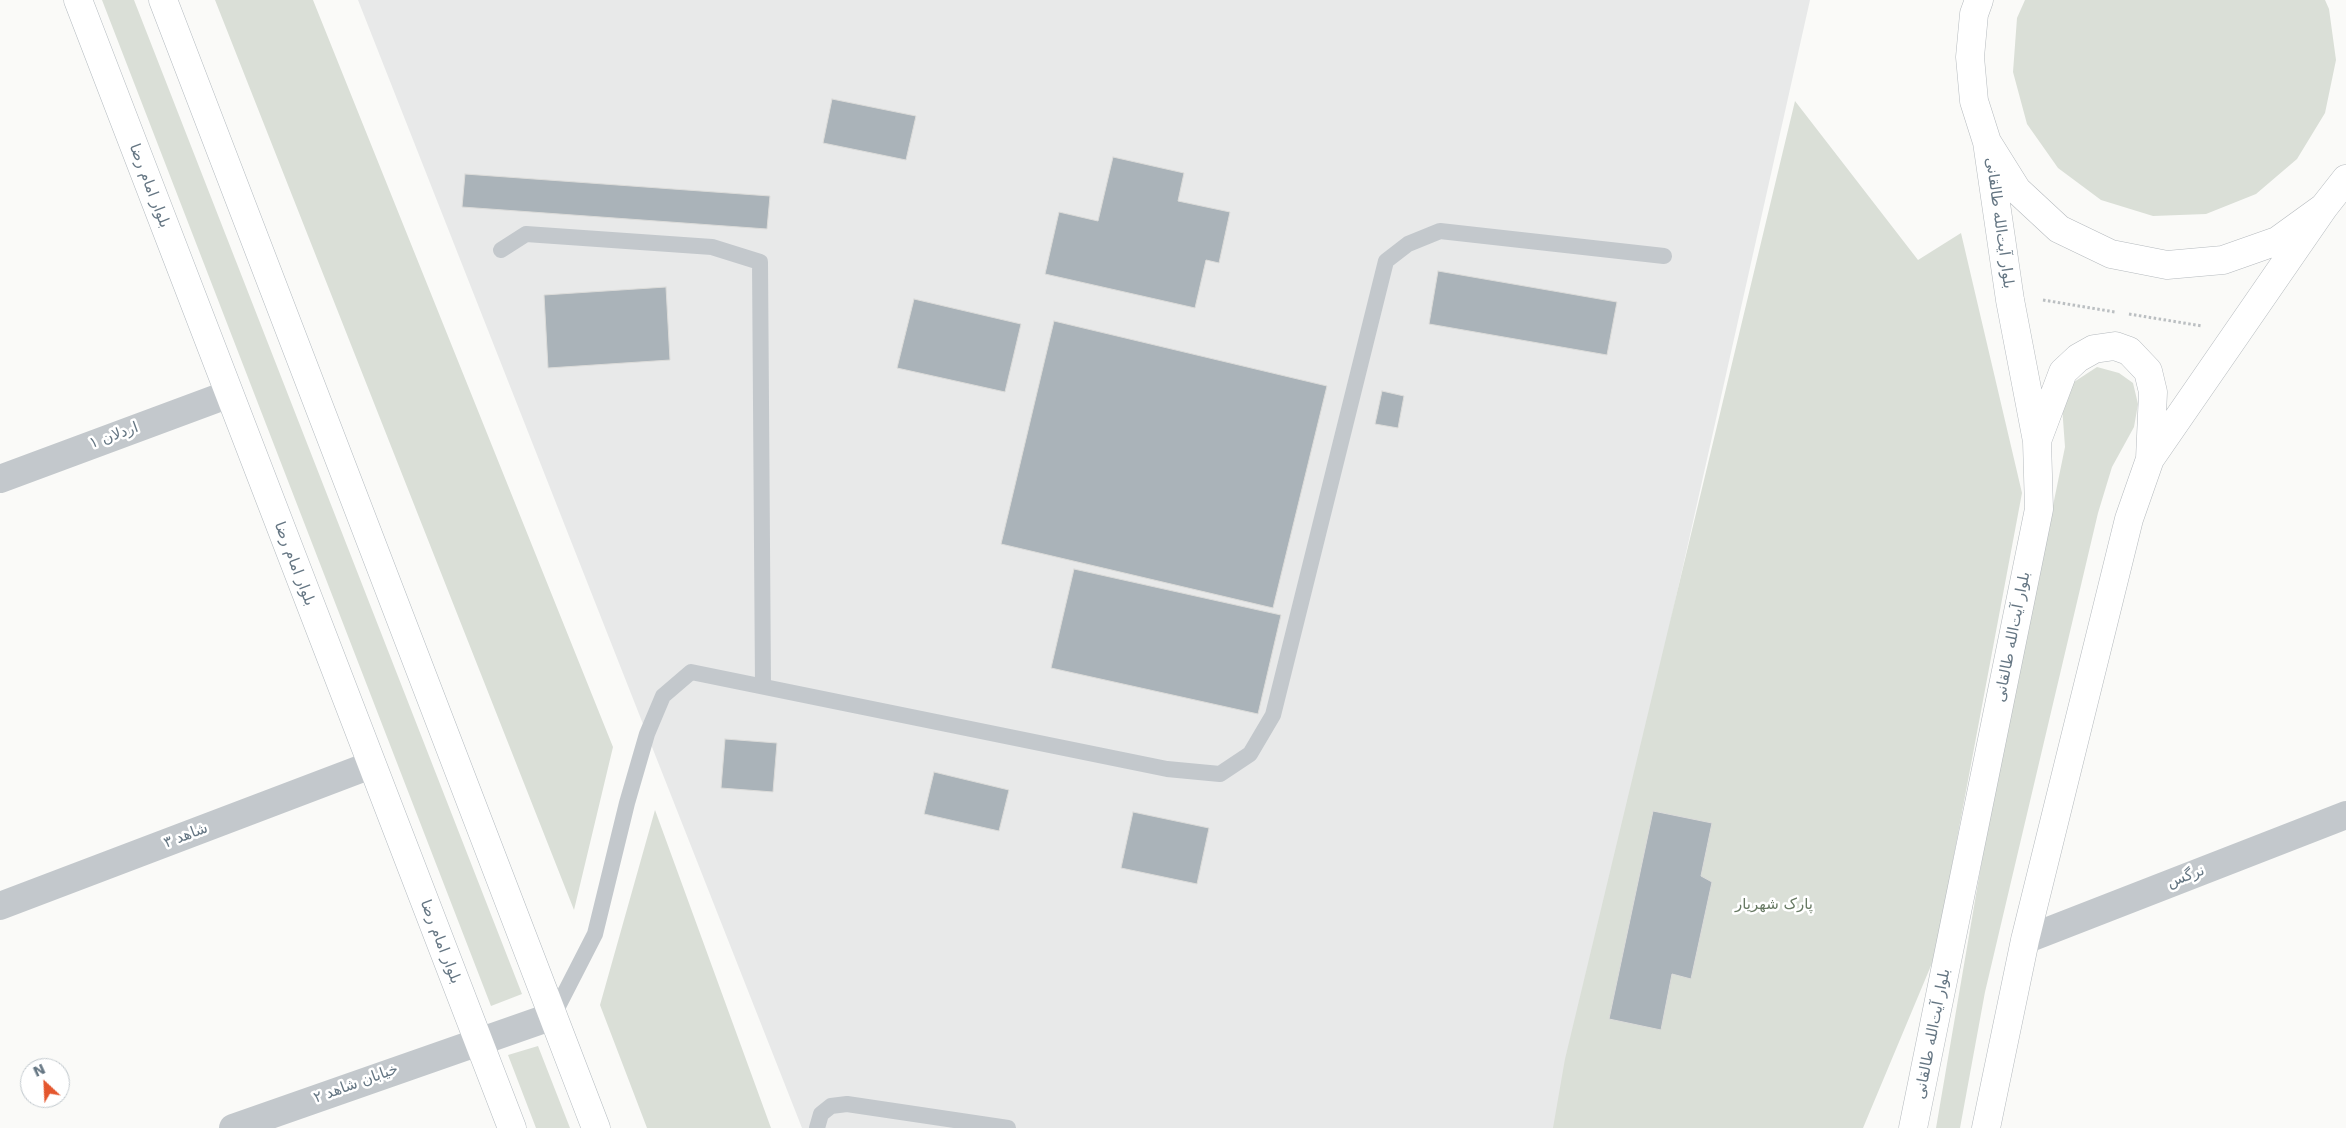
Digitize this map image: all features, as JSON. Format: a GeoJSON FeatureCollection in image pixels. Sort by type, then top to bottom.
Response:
{"type":"FeatureCollection","features":[{"type":"Feature","properties":{"kind":"main road","name":"بلوار امام رضا"},"geometry":{"type":"LineString","coordinates":[[78,0],[512,1128]]}},
{"type":"Feature","properties":{"kind":"main road"},"geometry":{"type":"LineString","coordinates":[[162,0],[596,1128]]}},
{"type":"Feature","properties":{"kind":"main road"},"geometry":{"type":"LineString","coordinates":[[1974,5],[1970,66],[1974,101],[1987,142],[2017,190],[2059,229],[2110,254],[2167,265],[2223,260],[2277,241],[2324,207]]}},
{"type":"Feature","properties":{"kind":"main road","name":"بلوار آیت‌الله طالقانی"},"geometry":{"type":"LineString","coordinates":[[1914,1128],[2039,509],[2037,441],[2010,300],[1987,142]]}},
{"type":"Feature","properties":{"kind":"main road"},"geometry":{"type":"LineString","coordinates":[[1986,1128],[2025,940],[2129,519],[2150,459],[2324,207],[2346,179]]}},
{"type":"Feature","properties":{"kind":"main road"},"geometry":{"type":"LineString","coordinates":[[2037,441],[2063,372],[2078,358],[2094,349],[2115,346],[2129,351],[2148,371],[2153,392],[2150,459]]}},
{"type":"Feature","properties":{"kind":"street","name":"اردلان ۱"},"geometry":{"type":"LineString","coordinates":[[0,479],[228,394]]}},
{"type":"Feature","properties":{"kind":"street","name":"شاهد ۳"},"geometry":{"type":"LineString","coordinates":[[0,906],[371,765]]}},
{"type":"Feature","properties":{"kind":"street","name":"نرگس"},"geometry":{"type":"LineString","coordinates":[[2025,940],[2346,815]]}},
{"type":"Feature","properties":{"kind":"street","name":"خیابان شاهد ۲"},"geometry":{"type":"LineString","coordinates":[[233,1128],[479,1040],[553,1016]]}},
{"type":"Feature","properties":{"kind":"lane"},"geometry":{"type":"LineString","coordinates":[[553,1016],[596,934],[630,794],[647,734],[663,696],[691,672],[1167,769],[1220,774],[1250,754],[1273,715],[1386,261],[1408,244],[1440,231],[1664,256]]}},
{"type":"Feature","properties":{"kind":"lane"},"geometry":{"type":"LineString","coordinates":[[501,250],[526,234],[712,247],[760,262],[763,686]]}},
{"type":"Feature","properties":{"kind":"lane"},"geometry":{"type":"LineString","coordinates":[[818,1128],[821,1114],[831,1106],[846,1104],[1008,1128]]}},
{"type":"Feature","properties":{"kind":"shaded area"},"geometry":{"type":"Polygon","coordinates":[[[358,0],[1810,0],[1557,1128],[802,1128],[358,0]]]}},
{"type":"Feature","properties":{"kind":"green space"},"geometry":{"type":"Polygon","coordinates":[[[102,0],[134,0],[522,994],[491,1006],[102,0]]]}},
{"type":"Feature","properties":{"kind":"green space"},"geometry":{"type":"Polygon","coordinates":[[[215,0],[313,0],[613,747],[574,910],[215,0]]]}},
{"type":"Feature","properties":{"kind":"green space"},"geometry":{"type":"Polygon","coordinates":[[[2025,0],[2325,0],[2329,9],[2336,60],[2325,113],[2297,159],[2256,194],[2206,214],[2153,216],[2101,200],[2058,168],[2027,124],[2013,72],[2017,18],[2025,0]]]}},
{"type":"Feature","properties":{"kind":"green space","name":"پارک شهریار"},"geometry":{"type":"Polygon","coordinates":[[[1795,101],[1918,260],[1961,233],[2022,493],[1935,956],[1863,1128],[1553,1128],[1565,1059],[1795,101]]]}},
{"type":"Feature","properties":{"kind":"green space"},"geometry":{"type":"Polygon","coordinates":[[[2097,367],[2119,373],[2133,383],[2138,404],[2134,427],[2112,467],[2098,513],[1985,992],[1960,1128],[1936,1128],[1990,813],[2065,447],[2062,406],[2074,382],[2097,367]]]}},
{"type":"Feature","properties":{"kind":"green space"},"geometry":{"type":"Polygon","coordinates":[[[655,810],[771,1128],[647,1128],[600,1005],[655,810]]]}},
{"type":"Feature","properties":{"kind":"green space"},"geometry":{"type":"Polygon","coordinates":[[[538,1046],[570,1128],[536,1128],[508,1055],[538,1046]]]}},
{"type":"Feature","properties":{"kind":"building"},"geometry":{"type":"Polygon","coordinates":[[[832,99],[916,116],[906,160],[823,143],[832,99]]]}},
{"type":"Feature","properties":{"kind":"building"},"geometry":{"type":"Polygon","coordinates":[[[1113,157],[1184,173],[1178,201],[1230,212],[1219,263],[1206,260],[1195,308],[1045,274],[1059,212],[1098,221],[1113,157]]]}},
{"type":"Feature","properties":{"kind":"building"},"geometry":{"type":"Polygon","coordinates":[[[465,174],[770,196],[767,229],[462,207],[465,174]]]}},
{"type":"Feature","properties":{"kind":"building"},"geometry":{"type":"Polygon","coordinates":[[[1438,271],[1617,302],[1607,355],[1429,324],[1438,271]]]}},
{"type":"Feature","properties":{"kind":"building"},"geometry":{"type":"Polygon","coordinates":[[[666,287],[670,360],[548,368],[544,295],[666,287]]]}},
{"type":"Feature","properties":{"kind":"building"},"geometry":{"type":"Polygon","coordinates":[[[914,299],[1021,324],[1005,392],[897,368],[914,299]]]}},
{"type":"Feature","properties":{"kind":"building"},"geometry":{"type":"Polygon","coordinates":[[[1054,321],[1327,386],[1273,608],[1001,544],[1054,321]]]}},
{"type":"Feature","properties":{"kind":"building"},"geometry":{"type":"Polygon","coordinates":[[[1382,391],[1404,396],[1398,428],[1375,424],[1382,391]]]}},
{"type":"Feature","properties":{"kind":"building"},"geometry":{"type":"Polygon","coordinates":[[[1074,569],[1281,615],[1258,714],[1051,668],[1074,569]]]}},
{"type":"Feature","properties":{"kind":"building"},"geometry":{"type":"Polygon","coordinates":[[[725,739],[777,743],[773,792],[721,788],[725,739]]]}},
{"type":"Feature","properties":{"kind":"building"},"geometry":{"type":"Polygon","coordinates":[[[934,772],[1009,790],[999,831],[924,814],[934,772]]]}},
{"type":"Feature","properties":{"kind":"building"},"geometry":{"type":"Polygon","coordinates":[[[1653,811],[1712,823],[1701,876],[1712,882],[1691,979],[1672,974],[1661,1030],[1609,1019],[1653,811]]]}},
{"type":"Feature","properties":{"kind":"building"},"geometry":{"type":"Polygon","coordinates":[[[1133,812],[1209,828],[1197,884],[1121,868],[1133,812]]]}}]}
